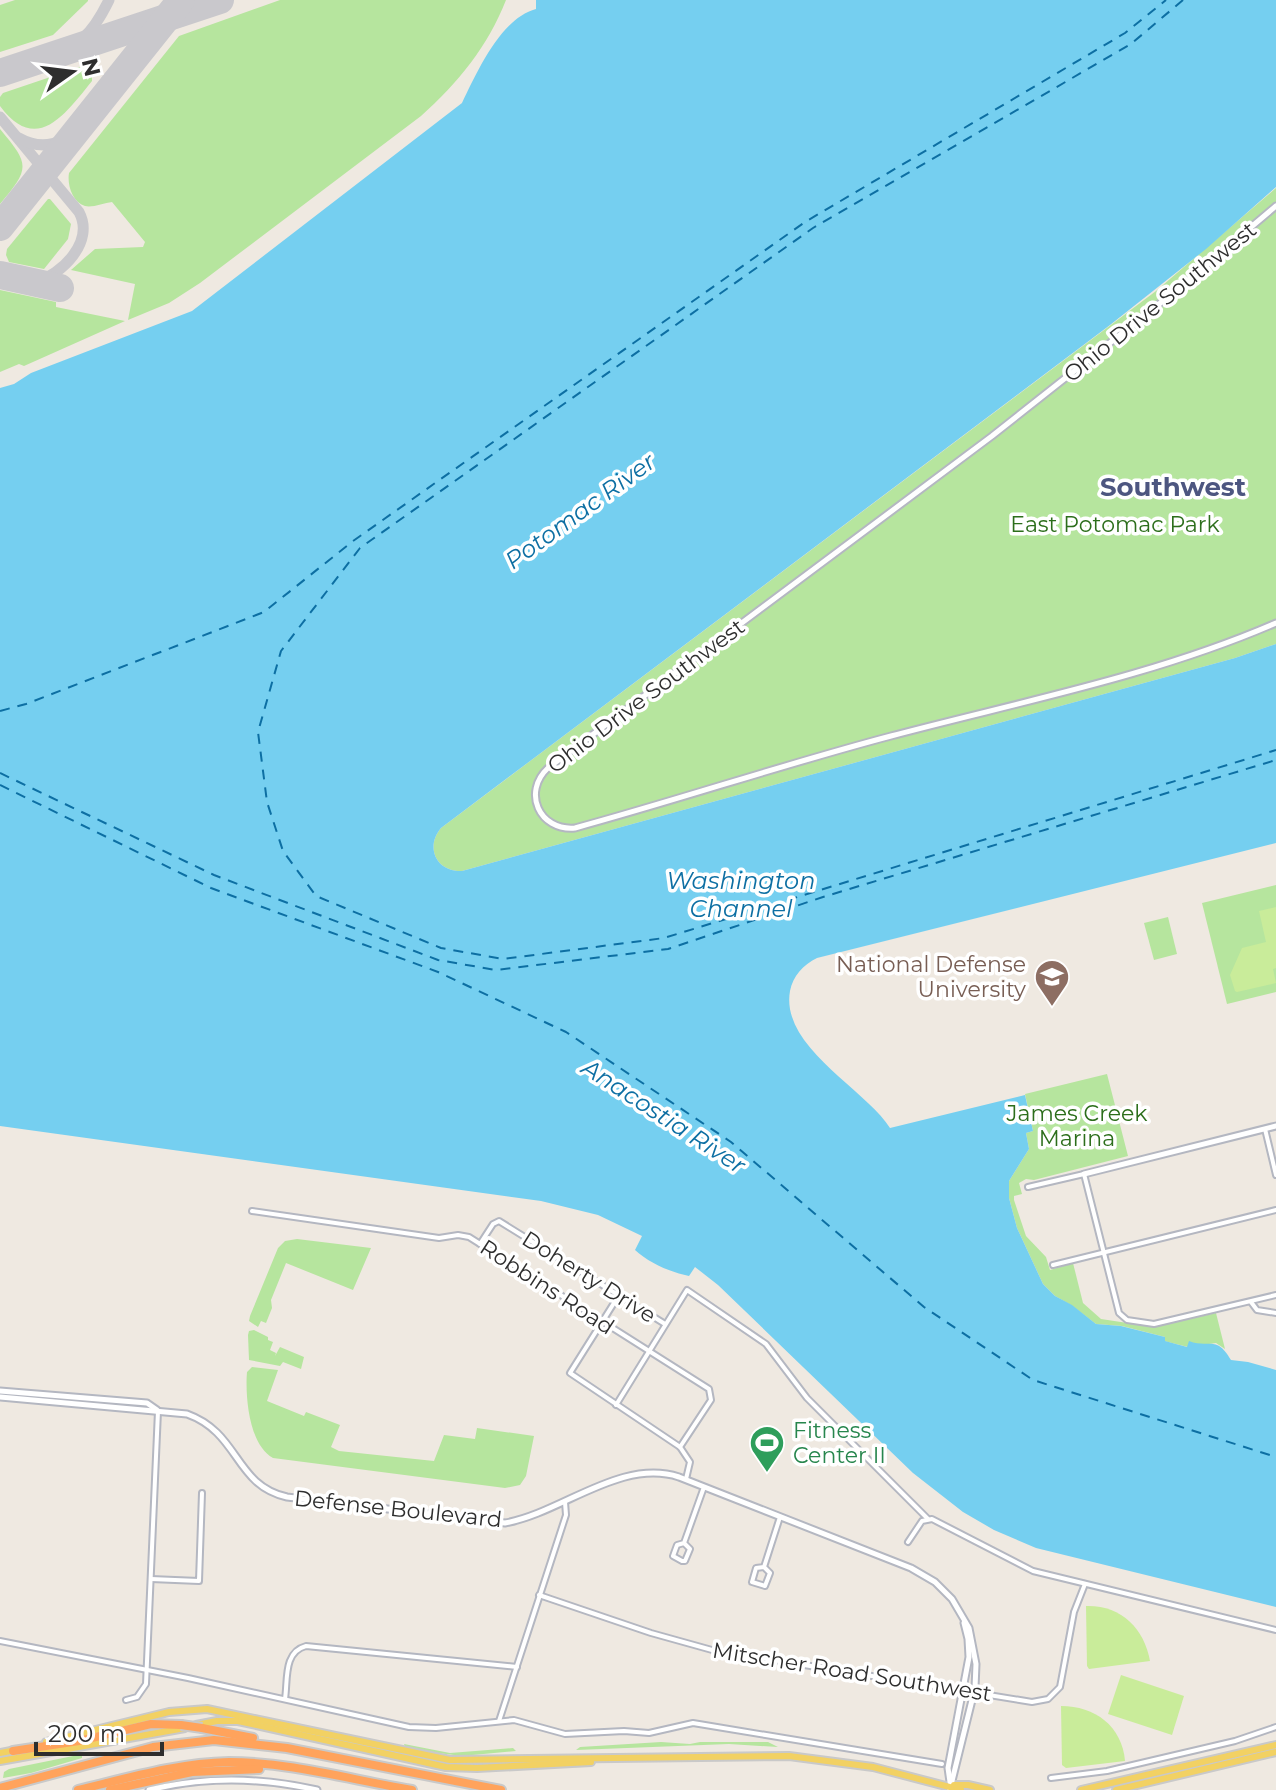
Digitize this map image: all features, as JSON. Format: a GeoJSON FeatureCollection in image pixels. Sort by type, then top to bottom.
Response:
{"type":"FeatureCollection","features":[{"type":"Feature","properties":{"kind":"highway"},"geometry":{"type":"LineString","coordinates":[[13,1751],[79,1741],[151,1724],[181,1725],[441,1779]]}},
{"type":"Feature","properties":{"kind":"highway"},"geometry":{"type":"LineString","coordinates":[[0,1786],[153,1747],[207,1740],[275,1746],[501,1790]]}},
{"type":"Feature","properties":{"kind":"highway"},"geometry":{"type":"LineString","coordinates":[[78,1790],[166,1769],[212,1763],[273,1765],[412,1790]]}},
{"type":"Feature","properties":{"kind":"highway"},"geometry":{"type":"LineString","coordinates":[[110,1790],[214,1770],[272,1770],[335,1777]]}},
{"type":"Feature","properties":{"kind":"main road"},"geometry":{"type":"LineString","coordinates":[[0,1753],[162,1714],[201,1709],[442,1759],[606,1760],[789,1756],[859,1764],[961,1790]]}},
{"type":"Feature","properties":{"kind":"main road"},"geometry":{"type":"LineString","coordinates":[[0,1761],[223,1721],[248,1723],[446,1767],[571,1765],[606,1760]]}},
{"type":"Feature","properties":{"kind":"main road"},"geometry":{"type":"LineString","coordinates":[[1081,1790],[1276,1745]]}},
{"type":"Feature","properties":{"kind":"main road"},"geometry":{"type":"LineString","coordinates":[[1116,1790],[1276,1752]]}},
{"type":"Feature","properties":{"kind":"main road"},"geometry":{"type":"LineString","coordinates":[[950,1788],[968,1785],[990,1790]]}},
{"type":"Feature","properties":{"kind":"street","name":"Ohio Drive Southwest"},"geometry":{"type":"LineString","coordinates":[[1276,206],[1173,293],[992,436],[548,768],[536,784],[535,802],[549,823],[575,828],[841,750],[1111,678],[1203,650],[1276,623]]}},
{"type":"Feature","properties":{"kind":"street"},"geometry":{"type":"LineString","coordinates":[[1028,1187],[1276,1126]]}},
{"type":"Feature","properties":{"kind":"street"},"geometry":{"type":"LineString","coordinates":[[1265,1129],[1276,1175]]}},
{"type":"Feature","properties":{"kind":"street"},"geometry":{"type":"LineString","coordinates":[[1084,1174],[1121,1317],[1143,1324],[1156,1324],[1276,1295]]}},
{"type":"Feature","properties":{"kind":"street"},"geometry":{"type":"LineString","coordinates":[[1053,1265],[1276,1210]]}},
{"type":"Feature","properties":{"kind":"street","name":"Robbins Road"},"geometry":{"type":"LineString","coordinates":[[252,1211],[439,1238],[461,1235],[480,1244],[708,1388],[712,1393],[711,1400],[680,1447]]}},
{"type":"Feature","properties":{"kind":"street","name":"Doherty Drive"},"geometry":{"type":"LineString","coordinates":[[480,1244],[497,1221],[665,1324]]}},
{"type":"Feature","properties":{"kind":"street"},"geometry":{"type":"LineString","coordinates":[[616,1405],[687,1290],[756,1336],[773,1352],[803,1394],[928,1519],[1027,1569],[1276,1630]]}},
{"type":"Feature","properties":{"kind":"street"},"geometry":{"type":"LineString","coordinates":[[619,1295],[570,1373],[680,1447],[690,1462],[685,1480]]}},
{"type":"Feature","properties":{"kind":"street"},"geometry":{"type":"LineString","coordinates":[[1251,1302],[1257,1310],[1276,1313]]}},
{"type":"Feature","properties":{"kind":"street"},"geometry":{"type":"LineString","coordinates":[[0,1391],[147,1403],[158,1410]]}},
{"type":"Feature","properties":{"kind":"street"},"geometry":{"type":"LineString","coordinates":[[0,1397],[146,1412],[158,1410]]}},
{"type":"Feature","properties":{"kind":"street"},"geometry":{"type":"LineString","coordinates":[[126,1700],[142,1693],[146,1684],[158,1410]]}},
{"type":"Feature","properties":{"kind":"street","name":"Defense Boulevard"},"geometry":{"type":"LineString","coordinates":[[158,1410],[187,1414],[206,1423],[228,1443],[254,1481],[284,1496],[498,1523],[521,1519],[644,1472],[664,1473],[914,1569],[942,1589],[962,1614],[974,1648],[973,1694],[950,1788]]}},
{"type":"Feature","properties":{"kind":"street"},"geometry":{"type":"LineString","coordinates":[[684,1543],[704,1487]]}},
{"type":"Feature","properties":{"kind":"street"},"geometry":{"type":"LineString","coordinates":[[151,1579],[199,1581],[202,1493]]}},
{"type":"Feature","properties":{"kind":"street"},"geometry":{"type":"LineString","coordinates":[[499,1721],[566,1515],[565,1501]]}},
{"type":"Feature","properties":{"kind":"street"},"geometry":{"type":"LineString","coordinates":[[764,1567],[780,1517]]}},
{"type":"Feature","properties":{"kind":"street"},"geometry":{"type":"LineString","coordinates":[[908,1542],[922,1521],[928,1519]]}},
{"type":"Feature","properties":{"kind":"street"},"geometry":{"type":"LineString","coordinates":[[684,1543],[690,1549],[685,1561],[682,1561],[673,1556],[677,1545],[684,1543]]}},
{"type":"Feature","properties":{"kind":"street"},"geometry":{"type":"LineString","coordinates":[[764,1567],[770,1573],[765,1586],[752,1582],[756,1568],[764,1567]]}},
{"type":"Feature","properties":{"kind":"street","name":"Mitscher Road Southwest"},"geometry":{"type":"LineString","coordinates":[[539,1595],[704,1648],[1032,1702],[1046,1700],[1060,1687],[1074,1612],[1085,1584]]}},
{"type":"Feature","properties":{"kind":"street"},"geometry":{"type":"LineString","coordinates":[[950,1788],[948,1768],[969,1649],[962,1614]]}},
{"type":"Feature","properties":{"kind":"street"},"geometry":{"type":"LineString","coordinates":[[0,1641],[409,1727],[436,1728],[514,1720],[565,1734],[649,1733],[693,1723],[942,1764]]}},
{"type":"Feature","properties":{"kind":"street"},"geometry":{"type":"LineString","coordinates":[[285,1699],[290,1658],[296,1650],[306,1646],[517,1667]]}},
{"type":"Feature","properties":{"kind":"street"},"geometry":{"type":"LineString","coordinates":[[1051,1778],[1107,1771],[1250,1737],[1276,1727]]}},
{"type":"Feature","properties":{"kind":"street"},"geometry":{"type":"LineString","coordinates":[[149,1790],[227,1778],[273,1781],[317,1790]]}},
{"type":"Feature","properties":{"kind":"green space"},"geometry":{"type":"Polygon","coordinates":[[[15,0],[88,1],[53,35],[0,52],[0,5],[15,0]]]}},
{"type":"Feature","properties":{"kind":"green space"},"geometry":{"type":"Polygon","coordinates":[[[280,0],[506,0],[471,63],[421,116],[200,283],[169,303],[128,320],[135,284],[71,270],[95,249],[143,247],[145,242],[112,202],[95,206],[80,204],[70,187],[69,173],[179,36],[280,0]]]}},
{"type":"Feature","properties":{"kind":"green space"},"geometry":{"type":"Polygon","coordinates":[[[83,66],[92,70],[92,81],[72,105],[50,124],[26,128],[14,121],[0,106],[3,93],[83,66]]]}},
{"type":"Feature","properties":{"kind":"green space"},"geometry":{"type":"Polygon","coordinates":[[[0,129],[17,151],[22,166],[17,182],[0,204],[0,129]]]}},
{"type":"Feature","properties":{"kind":"green space","name":"East Potomac Park"},"geometry":{"type":"Polygon","coordinates":[[[1276,188],[1276,644],[1235,658],[462,871],[440,863],[434,843],[441,828],[1156,291],[1276,188]]]}},
{"type":"Feature","properties":{"kind":"green space"},"geometry":{"type":"Polygon","coordinates":[[[48,199],[71,224],[68,239],[44,269],[9,262],[7,249],[48,199]]]}},
{"type":"Feature","properties":{"kind":"green space"},"geometry":{"type":"Polygon","coordinates":[[[0,290],[56,302],[56,307],[125,321],[24,366],[19,364],[0,372],[0,290]]]}},
{"type":"Feature","properties":{"kind":"green space"},"geometry":{"type":"Polygon","coordinates":[[[1276,885],[1276,992],[1227,1004],[1202,903],[1276,885]]]}},
{"type":"Feature","properties":{"kind":"green space"},"geometry":{"type":"Polygon","coordinates":[[[1276,907],[1276,968],[1273,969],[1276,983],[1237,992],[1230,975],[1242,948],[1266,942],[1259,911],[1276,907]]]}},
{"type":"Feature","properties":{"kind":"green space"},"geometry":{"type":"Polygon","coordinates":[[[1168,917],[1177,954],[1154,960],[1144,923],[1168,917]]]}},
{"type":"Feature","properties":{"kind":"green space","name":"James Creek Marina"},"geometry":{"type":"Polygon","coordinates":[[[1107,1074],[1128,1156],[1019,1183],[1022,1194],[1014,1196],[1014,1200],[1026,1236],[1046,1257],[1050,1270],[1073,1263],[1083,1303],[1101,1319],[1154,1327],[1216,1313],[1225,1349],[1216,1343],[1188,1347],[1164,1341],[1165,1337],[1122,1326],[1096,1324],[1043,1284],[1017,1228],[1009,1198],[1009,1181],[1029,1149],[1026,1133],[1033,1131],[1025,1094],[1107,1074]]]}},
{"type":"Feature","properties":{"kind":"green space"},"geometry":{"type":"Polygon","coordinates":[[[297,1239],[371,1248],[353,1290],[286,1263],[271,1300],[272,1308],[266,1323],[261,1321],[258,1327],[249,1321],[250,1316],[278,1248],[285,1241],[297,1239]]]}},
{"type":"Feature","properties":{"kind":"green space"},"geometry":{"type":"Polygon","coordinates":[[[254,1330],[273,1342],[270,1350],[276,1353],[275,1356],[280,1347],[304,1357],[301,1369],[283,1362],[280,1366],[249,1360],[248,1335],[249,1331],[254,1330]]]}},
{"type":"Feature","properties":{"kind":"green space"},"geometry":{"type":"Polygon","coordinates":[[[252,1367],[278,1370],[267,1401],[304,1416],[306,1412],[340,1425],[331,1447],[339,1451],[434,1461],[444,1435],[475,1439],[477,1428],[534,1436],[526,1476],[520,1485],[505,1488],[273,1458],[259,1442],[250,1419],[247,1372],[252,1367]]]}},
{"type":"Feature","properties":{"kind":"green space"},"geometry":{"type":"Polygon","coordinates":[[[1086,1606],[1110,1610],[1129,1621],[1142,1638],[1150,1661],[1089,1669],[1086,1606]]]}},
{"type":"Feature","properties":{"kind":"green space"},"geometry":{"type":"Polygon","coordinates":[[[1121,1675],[1184,1696],[1172,1735],[1108,1714],[1121,1675]]]}},
{"type":"Feature","properties":{"kind":"green space"},"geometry":{"type":"Polygon","coordinates":[[[1061,1706],[1085,1710],[1105,1720],[1119,1738],[1125,1761],[1066,1768],[1062,1765],[1061,1706]]]}},
{"type":"Feature","properties":{"kind":"green space"},"geometry":{"type":"Polygon","coordinates":[[[661,1742],[768,1742],[778,1747],[729,1744],[576,1750],[580,1747],[661,1742]]]}},
{"type":"Feature","properties":{"kind":"green space"},"geometry":{"type":"Polygon","coordinates":[[[404,1744],[450,1753],[513,1748],[516,1751],[462,1756],[406,1749],[404,1744]]]}},
{"type":"Feature","properties":{"kind":"green space"},"geometry":{"type":"Polygon","coordinates":[[[78,1755],[82,1758],[3,1778],[4,1772],[9,1769],[78,1755]]]}},
{"type":"Feature","properties":{"kind":"water"},"geometry":{"type":"Polygon","coordinates":[[[536,0],[1276,0],[1276,187],[1206,249],[1110,325],[441,828],[436,835],[434,850],[440,863],[462,871],[1235,658],[1276,644],[1276,843],[817,958],[807,964],[794,980],[790,991],[790,1011],[798,1031],[811,1049],[890,1128],[1025,1095],[1033,1131],[1026,1133],[1029,1149],[1009,1181],[1009,1198],[1017,1228],[1043,1284],[1096,1324],[1121,1326],[1165,1337],[1165,1341],[1187,1347],[1189,1341],[1216,1345],[1231,1360],[1276,1370],[1276,1607],[1036,1548],[994,1530],[963,1512],[913,1473],[718,1285],[695,1267],[689,1276],[653,1263],[635,1250],[642,1236],[598,1215],[541,1201],[0,1126],[0,388],[192,311],[462,103],[501,35],[523,14],[536,9],[536,0]]]}},
{"type":"Feature","properties":{"kind":"ferry route"},"geometry":{"type":"LineString","coordinates":[[0,711],[26,704],[264,612],[353,541],[805,222],[1125,33],[1166,0]]}},
{"type":"Feature","properties":{"kind":"ferry route"},"geometry":{"type":"LineString","coordinates":[[1183,0],[1131,44],[813,228],[360,548],[281,651],[258,732],[267,802],[283,851],[316,896],[441,948],[503,959],[664,938],[1276,750]]}},
{"type":"Feature","properties":{"kind":"ferry route"},"geometry":{"type":"LineString","coordinates":[[0,773],[214,875],[438,960],[496,970],[668,949],[823,897],[1276,760]]}},
{"type":"Feature","properties":{"kind":"ferry route"},"geometry":{"type":"LineString","coordinates":[[0,785],[211,888],[438,972],[566,1032],[731,1142],[924,1307],[1033,1380],[1276,1457]]}},
{"type":"Feature","properties":{"kind":"taxiway"},"geometry":{"type":"LineString","coordinates":[[32,63],[87,35],[109,0]]}},
{"type":"Feature","properties":{"kind":"taxiway"},"geometry":{"type":"LineString","coordinates":[[0,117],[79,212],[83,223],[83,234],[73,255],[56,272],[35,283]]}},
{"type":"Feature","properties":{"kind":"taxiway"},"geometry":{"type":"LineString","coordinates":[[19,138],[36,144],[51,144],[66,138],[80,127]]}},
{"type":"Feature","properties":{"kind":"runway"},"geometry":{"type":"LineString","coordinates":[[0,227],[181,0]]}},
{"type":"Feature","properties":{"kind":"runway"},"geometry":{"type":"LineString","coordinates":[[0,73],[220,0]]}},
{"type":"Feature","properties":{"kind":"runway"},"geometry":{"type":"LineString","coordinates":[[0,275],[60,288]]}},
{"type":"Feature","properties":{"kind":"place","name":"National Defense University"},"geometry":{"type":"Point","coordinates":[1052,1008]}},
{"type":"Feature","properties":{"kind":"place","name":"Fitness Center II"},"geometry":{"type":"Point","coordinates":[767,1474]}},
{"type":"Feature","properties":{"kind":"district","name":"Southwest"},"geometry":{"type":"Point","coordinates":[1173,487]}},
{"type":"Feature","properties":{"kind":"water label","name":"Potomac River"},"geometry":{"type":"Point","coordinates":[580,511]}},
{"type":"Feature","properties":{"kind":"water label","name":"Washington Channel"},"geometry":{"type":"Point","coordinates":[741,894]}},
{"type":"Feature","properties":{"kind":"water label","name":"Anacostia River"},"geometry":{"type":"Point","coordinates":[664,1116]}}]}
